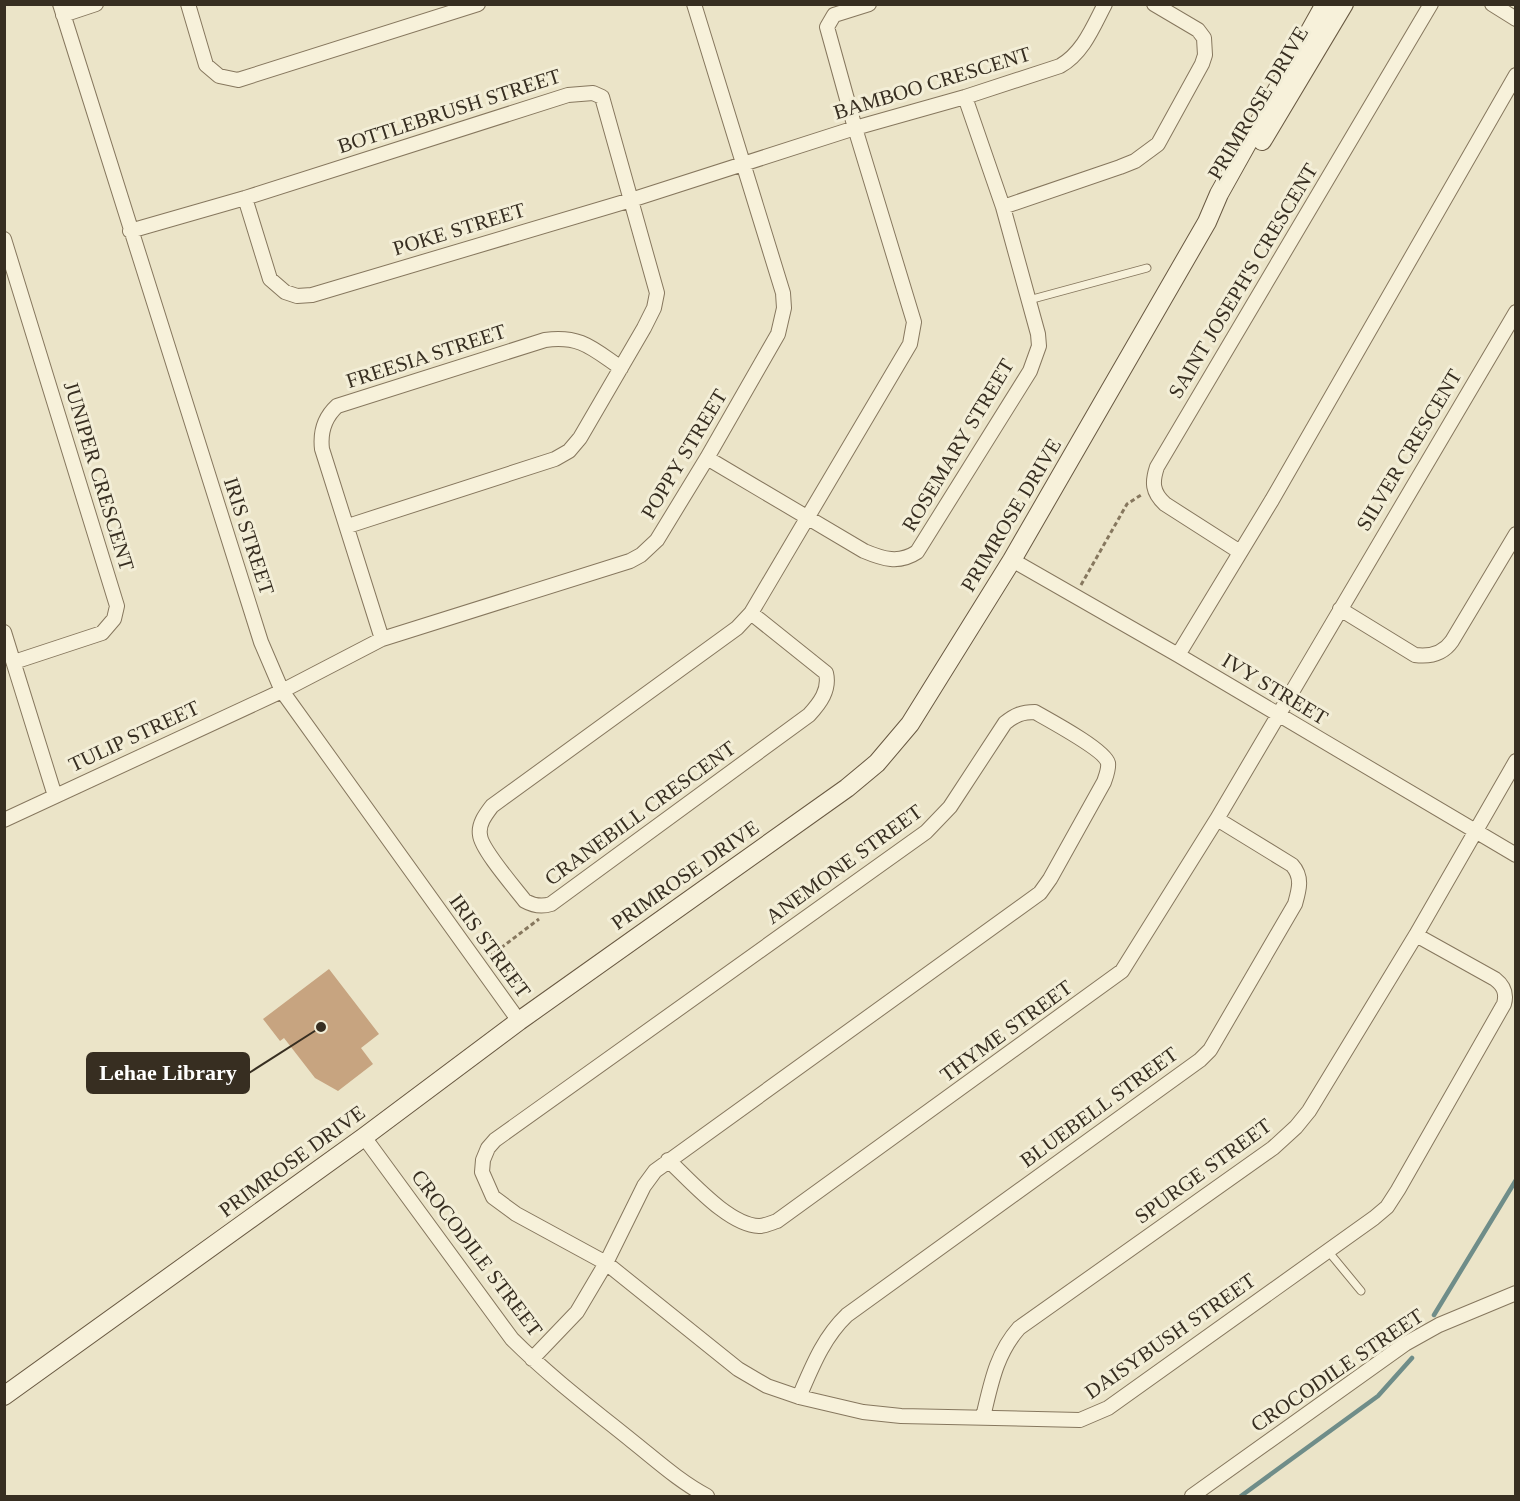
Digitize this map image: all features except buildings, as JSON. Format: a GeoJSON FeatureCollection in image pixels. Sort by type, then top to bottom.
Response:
{"type":"FeatureCollection","features":[{"type":"Feature","properties":{"kind":"street"},"geometry":{"type":"LineString","coordinates":[[62,10],[96,4]]}},
{"type":"Feature","properties":{"kind":"street"},"geometry":{"type":"LineString","coordinates":[[188,4],[206,65],[219,76],[237,80],[478,4]]}},
{"type":"Feature","properties":{"kind":"street","name":"POPPY STREET"},"geometry":{"type":"LineString","coordinates":[[282,691],[382,639],[630,561],[641,555],[657,540],[707,458],[778,334],[784,308],[783,293],[694,4]]}},
{"type":"Feature","properties":{"kind":"street","name":"CRANEBILL CRESCENT"},"geometry":{"type":"LineString","coordinates":[[751,613],[826,673],[827,688],[817,707],[551,904],[543,906],[525,901],[482,844],[480,828],[484,817],[492,806],[737,628],[751,613],[904,355],[913,334],[914,322],[826,27],[834,15],[869,4]]}},
{"type":"Feature","properties":{"kind":"street","name":"BAMBOO CRESCENT"},"geometry":{"type":"LineString","coordinates":[[743,164],[1060,66],[1070,60],[1088,37],[1106,4]]}},
{"type":"Feature","properties":{"kind":"street"},"geometry":{"type":"LineString","coordinates":[[1003,207],[1135,161],[1158,144],[1202,64],[1206,46],[1198,30],[1154,4]]}},
{"type":"Feature","properties":{"kind":"street","name":"PRIMROSE DRIVE"},"geometry":{"type":"LineString","coordinates":[[4,1396],[364,1137],[519,1021],[847,788],[877,763],[910,724],[1012,560],[1208,222],[1229,195],[1344,4]]}},
{"type":"Feature","properties":{"kind":"street","name":"SAINT JOSEPH'S CRESCENT"},"geometry":{"type":"LineString","coordinates":[[1154,489],[1153,479],[1157,467],[1431,4]]}},
{"type":"Feature","properties":{"kind":"street"},"geometry":{"type":"LineString","coordinates":[[1492,4],[1515,19]]}},
{"type":"Feature","properties":{"kind":"street","name":"PRIMROSE DRIVE"},"geometry":{"type":"LineString","coordinates":[[1208,222],[1219,194],[1325,5]]}},
{"type":"Feature","properties":{"kind":"street","name":"IRIS STREET"},"geometry":{"type":"LineString","coordinates":[[62,10],[261,642],[282,691],[519,1021]]}},
{"type":"Feature","properties":{"kind":"street"},"geometry":{"type":"LineString","coordinates":[[1178,655],[1240,552],[1515,75]]}},
{"type":"Feature","properties":{"kind":"street","name":"BOTTLEBRUSH STREET"},"geometry":{"type":"LineString","coordinates":[[130,231],[245,198],[580,93],[593,93],[602,97],[657,293],[654,308],[580,438],[569,452],[555,459],[348,526]]}},
{"type":"Feature","properties":{"kind":"street","name":"ROSEMARY STREET"},"geometry":{"type":"LineString","coordinates":[[707,458],[864,551],[883,559],[902,559],[917,552],[1030,371],[1039,346],[1038,334],[1003,207],[965,97]]}},
{"type":"Feature","properties":{"kind":"street","name":"POKE STREET"},"geometry":{"type":"LineString","coordinates":[[245,198],[270,279],[285,292],[297,296],[312,295],[631,200],[743,164]]}},
{"type":"Feature","properties":{"kind":"street","name":"JUNIPER CRESCENT"},"geometry":{"type":"LineString","coordinates":[[4,239],[117,606],[114,619],[102,633],[14,663]]}},
{"type":"Feature","properties":{"kind":"street","name":"SILVER CRESCENT"},"geometry":{"type":"LineString","coordinates":[[1278,715],[1515,312]]}},
{"type":"Feature","properties":{"kind":"street","name":"FREESIA STREET"},"geometry":{"type":"LineString","coordinates":[[382,639],[322,448],[321,439],[325,420],[337,406],[545,340],[562,338],[577,340],[621,368]]}},
{"type":"Feature","properties":{"kind":"street"},"geometry":{"type":"LineString","coordinates":[[1154,489],[1165,504],[1240,552]]}},
{"type":"Feature","properties":{"kind":"street"},"geometry":{"type":"LineString","coordinates":[[1340,609],[1415,655],[1440,653],[1448,648],[1515,534]]}},
{"type":"Feature","properties":{"kind":"street","name":"IVY STREET"},"geometry":{"type":"LineString","coordinates":[[1012,560],[1178,655],[1515,855]]}},
{"type":"Feature","properties":{"kind":"street"},"geometry":{"type":"LineString","coordinates":[[4,632],[55,796]]}},
{"type":"Feature","properties":{"kind":"street","name":"TULIP STREET"},"geometry":{"type":"LineString","coordinates":[[4,820],[282,691]]}},
{"type":"Feature","properties":{"kind":"street","name":"ANEMONE STREET"},"geometry":{"type":"LineString","coordinates":[[532,1359],[577,1312],[606,1263],[649,1179],[668,1160],[1040,892],[1050,879],[1104,782],[1109,765],[1106,758],[1095,748],[1035,712],[1025,712],[1014,716],[1005,723],[950,807],[926,832],[495,1140],[488,1148],[483,1160],[482,1172],[493,1197],[516,1214],[606,1263]]}},
{"type":"Feature","properties":{"kind":"street","name":"THYME STREET"},"geometry":{"type":"LineString","coordinates":[[668,1160],[736,1219],[759,1226],[777,1221],[1122,971],[1217,819],[1278,715]]}},
{"type":"Feature","properties":{"kind":"street","name":"SPURGE STREET"},"geometry":{"type":"LineString","coordinates":[[983,1417],[1000,1354],[1008,1340],[1019,1328],[1273,1148],[1296,1127],[1309,1111],[1416,935],[1515,761]]}},
{"type":"Feature","properties":{"kind":"street","name":"BLUEBELL STREET"},"geometry":{"type":"LineString","coordinates":[[799,1397],[820,1350],[838,1323],[847,1315],[1200,1060],[1214,1044],[1294,904],[1300,885],[1298,871],[1292,865],[1217,819]]}},
{"type":"Feature","properties":{"kind":"street","name":"DAISYBUSH STREET"},"geometry":{"type":"LineString","coordinates":[[606,1263],[751,1378],[799,1397],[863,1412],[902,1416],[1080,1420],[1099,1413],[1374,1218],[1386,1207],[1398,1190],[1506,997],[1503,985],[1496,979],[1416,935]]}},
{"type":"Feature","properties":{"kind":"street","name":"CROCODILE STREET"},"geometry":{"type":"LineString","coordinates":[[364,1137],[499,1322],[532,1359],[666,1468],[706,1497]]}},
{"type":"Feature","properties":{"kind":"street","name":"CROCODILE STREET"},"geometry":{"type":"LineString","coordinates":[[1192,1497],[1405,1344],[1439,1325],[1515,1293]]}},
{"type":"Feature","properties":{"kind":"lane"},"geometry":{"type":"LineString","coordinates":[[1029,300],[1147,268]]}},
{"type":"Feature","properties":{"kind":"lane"},"geometry":{"type":"LineString","coordinates":[[1328,1251],[1361,1291]]}},
{"type":"Feature","properties":{"kind":"path"},"geometry":{"type":"LineString","coordinates":[[1076,596],[1127,504],[1154,489]]}},
{"type":"Feature","properties":{"kind":"path"},"geometry":{"type":"LineString","coordinates":[[478,965],[538,921],[543,906]]}},
{"type":"Feature","properties":{"kind":"waterway"},"geometry":{"type":"LineString","coordinates":[[1434,1315],[1516,1180]]}},
{"type":"Feature","properties":{"kind":"waterway"},"geometry":{"type":"LineString","coordinates":[[1241,1496],[1378,1396],[1412,1358]]}},
{"type":"Feature","properties":{"kind":"place","name":"Lehae Library"},"geometry":{"type":"Point","coordinates":[321,1027]}}]}
